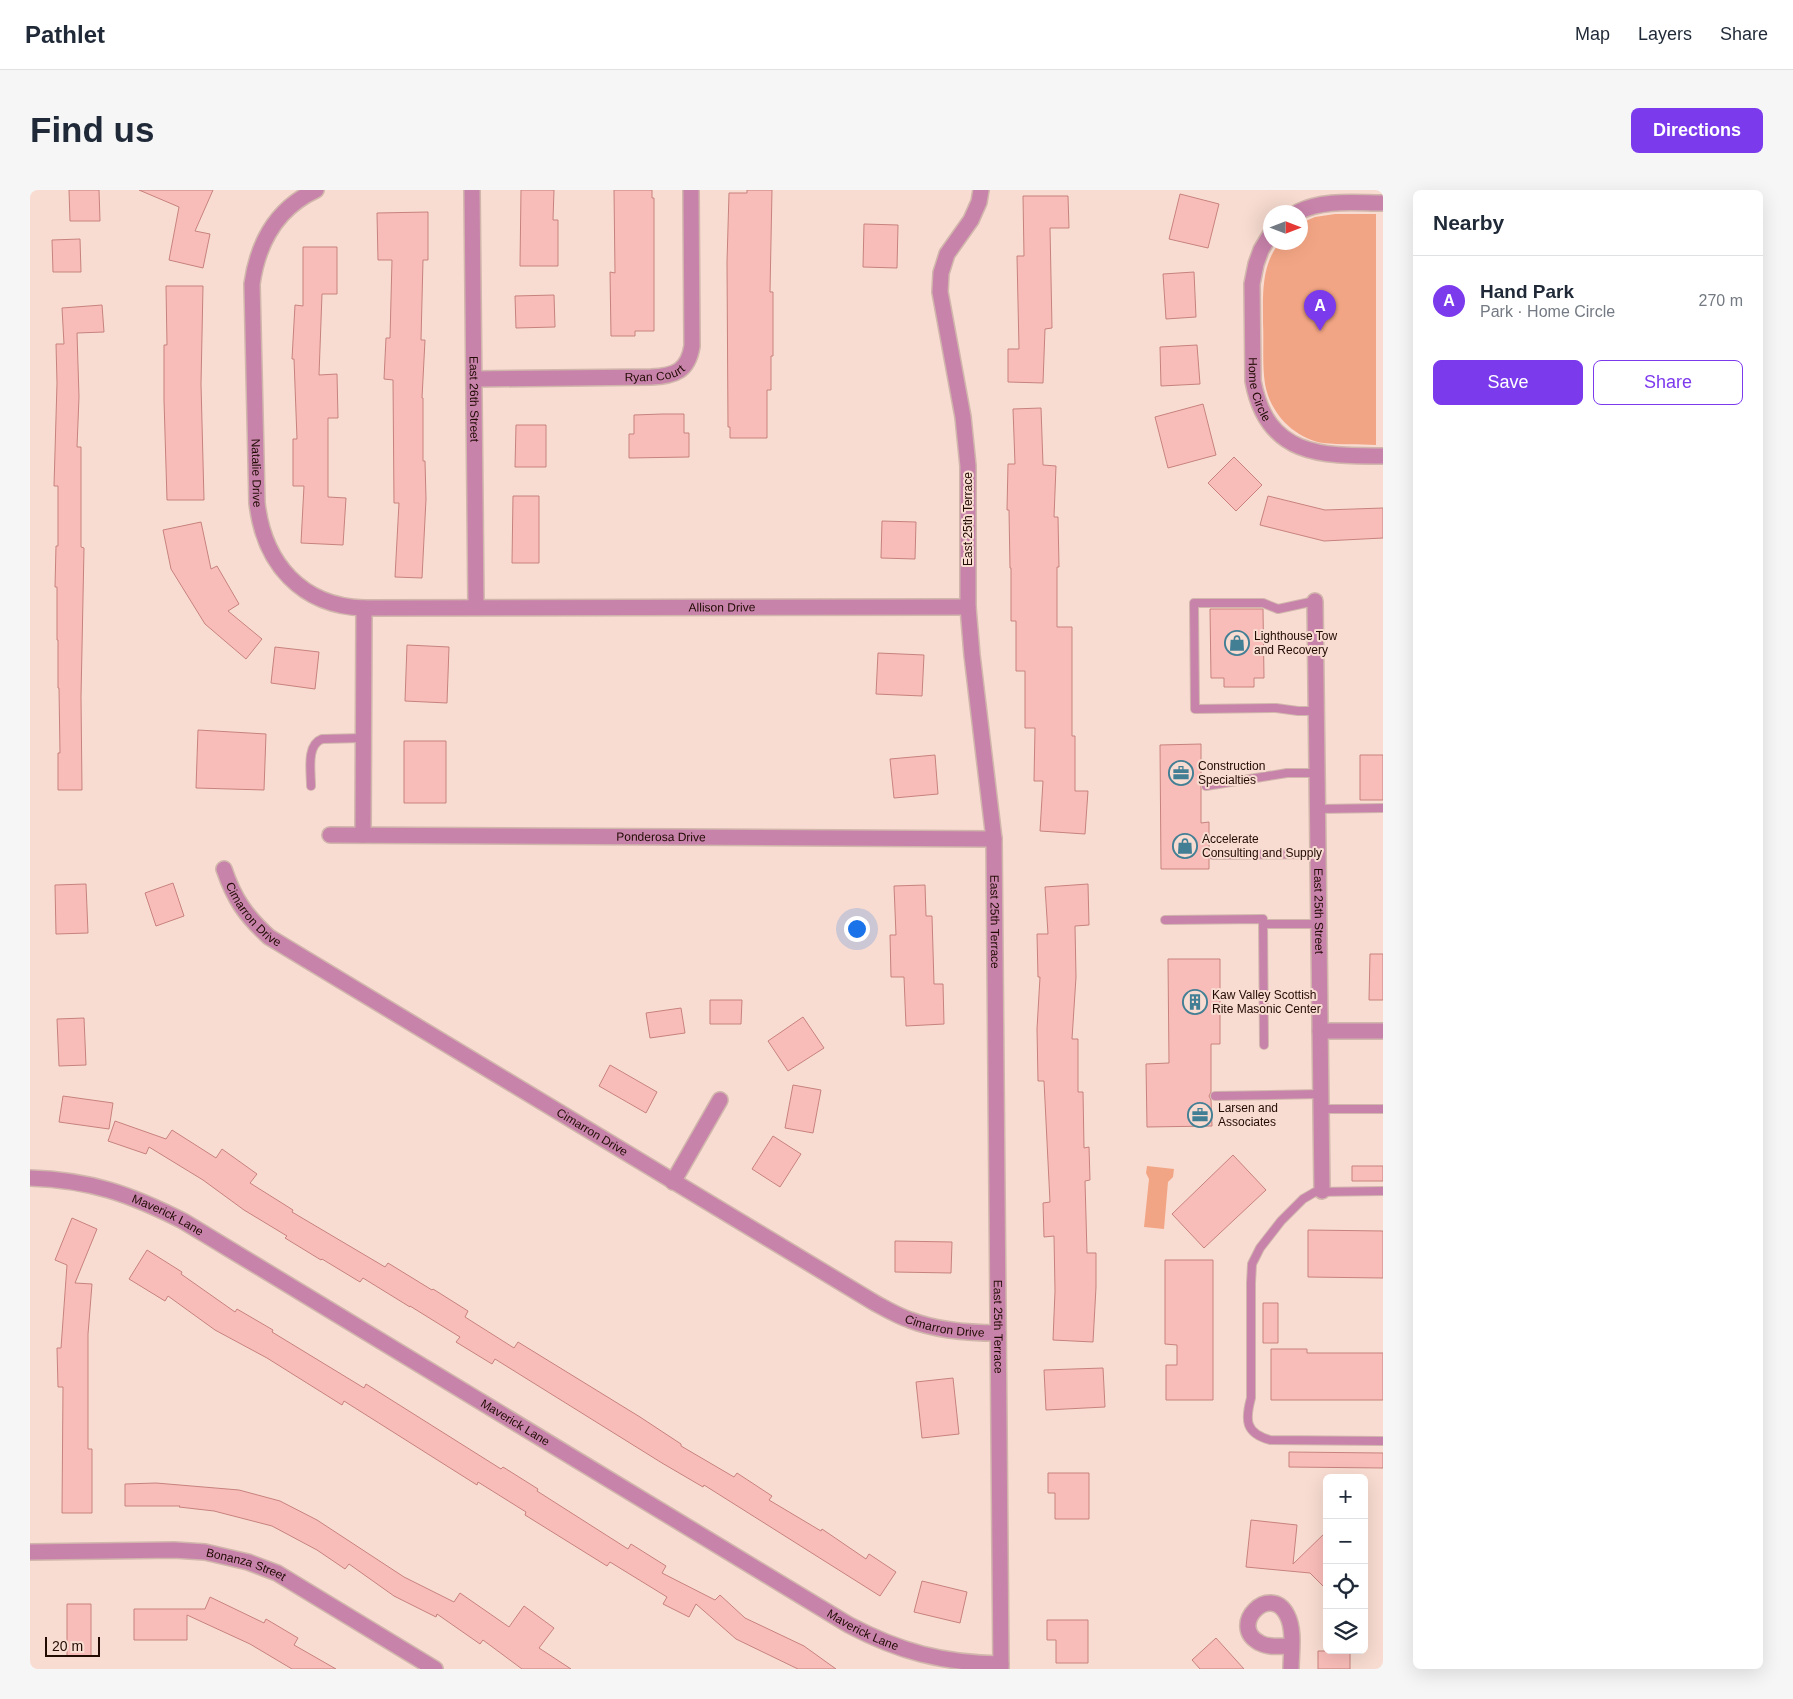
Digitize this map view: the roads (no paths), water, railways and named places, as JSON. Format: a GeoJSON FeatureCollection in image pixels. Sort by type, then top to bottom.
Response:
{"type":"FeatureCollection","features":[{"type":"Feature","properties":{"kind":"street","name":"Natalie Drive"},"geometry":{"type":"LineString","coordinates":[[316,190],[297,201],[282,214],[270,229],[261,246],[255,264],[252,284],[257,503],[259,523],[265,541],[274,558],[290,578],[305,591],[322,600],[341,606],[364,608],[476,606]]}},
{"type":"Feature","properties":{"kind":"street","name":"East 26th Street"},"geometry":{"type":"LineString","coordinates":[[472,190],[476,606]]}},
{"type":"Feature","properties":{"kind":"street","name":"Ryan Court"},"geometry":{"type":"LineString","coordinates":[[475,379],[651,377],[677,373],[685,366],[692,346],[691,190]]}},
{"type":"Feature","properties":{"kind":"street","name":"East 25th Terrace"},"geometry":{"type":"LineString","coordinates":[[981,190],[979,202],[971,220],[947,254],[941,273],[940,292],[963,417],[968,466],[968,607],[994,839],[1001,1667]]}},
{"type":"Feature","properties":{"kind":"street"},"geometry":{"type":"LineString","coordinates":[[1308,208],[1334,203],[1383,203]]}},
{"type":"Feature","properties":{"kind":"street","name":"Home Circle"},"geometry":{"type":"LineString","coordinates":[[1263,246],[1256,264],[1252,284],[1253,381],[1263,412],[1272,426],[1286,440],[1308,451],[1332,455],[1383,456]]}},
{"type":"Feature","properties":{"kind":"street","name":"East 25th Street"},"geometry":{"type":"LineString","coordinates":[[1315,601],[1322,1192]]}},
{"type":"Feature","properties":{"kind":"street","name":"Allison Drive"},"geometry":{"type":"LineString","coordinates":[[476,606],[968,607]]}},
{"type":"Feature","properties":{"kind":"street"},"geometry":{"type":"LineString","coordinates":[[363,835],[364,608]]}},
{"type":"Feature","properties":{"kind":"street","name":"Ponderosa Drive"},"geometry":{"type":"LineString","coordinates":[[330,835],[994,839]]}},
{"type":"Feature","properties":{"kind":"street","name":"Cimarron Drive"},"geometry":{"type":"LineString","coordinates":[[224,869],[232,891],[242,908],[269,937],[673,1182],[875,1303],[911,1321],[940,1329],[976,1334],[998,1334]]}},
{"type":"Feature","properties":{"kind":"street"},"geometry":{"type":"LineString","coordinates":[[1320,1031],[1383,1031]]}},
{"type":"Feature","properties":{"kind":"street"},"geometry":{"type":"LineString","coordinates":[[673,1182],[720,1100]]}},
{"type":"Feature","properties":{"kind":"street","name":"Maverick Lane"},"geometry":{"type":"LineString","coordinates":[[30,1178],[57,1179],[93,1185],[140,1200],[183,1221],[840,1620],[874,1638],[902,1649],[936,1658],[1001,1667]]}},
{"type":"Feature","properties":{"kind":"street","name":"Bonanza Street"},"geometry":{"type":"LineString","coordinates":[[30,1552],[174,1550],[205,1552],[248,1562],[277,1573],[435,1669]]}},
{"type":"Feature","properties":{"kind":"street"},"geometry":{"type":"LineString","coordinates":[[1291,1646],[1291,1669]]}},
{"type":"Feature","properties":{"kind":"lane"},"geometry":{"type":"LineString","coordinates":[[1315,601],[1278,609],[1263,603],[1194,603],[1195,709],[1276,708],[1316,711]]}},
{"type":"Feature","properties":{"kind":"lane"},"geometry":{"type":"LineString","coordinates":[[310,786],[311,752],[316,741],[322,739],[363,738]]}},
{"type":"Feature","properties":{"kind":"lane"},"geometry":{"type":"LineString","coordinates":[[1206,786],[1287,773],[1317,773]]}},
{"type":"Feature","properties":{"kind":"lane"},"geometry":{"type":"LineString","coordinates":[[1317,809],[1383,808]]}},
{"type":"Feature","properties":{"kind":"lane"},"geometry":{"type":"LineString","coordinates":[[1213,855],[1318,854]]}},
{"type":"Feature","properties":{"kind":"lane"},"geometry":{"type":"LineString","coordinates":[[1165,920],[1263,920],[1264,1045]]}},
{"type":"Feature","properties":{"kind":"lane"},"geometry":{"type":"LineString","coordinates":[[1263,924],[1319,924]]}},
{"type":"Feature","properties":{"kind":"lane"},"geometry":{"type":"LineString","coordinates":[[1215,1096],[1321,1102],[1383,1109]]}},
{"type":"Feature","properties":{"kind":"lane"},"geometry":{"type":"LineString","coordinates":[[1383,1191],[1316,1192],[1303,1199],[1260,1248],[1252,1264],[1251,1398],[1246,1417],[1248,1425],[1254,1432],[1261,1438],[1270,1440],[1383,1442]]}},
{"type":"Feature","properties":{"kind":"place","name":"Hand Park"},"geometry":{"type":"Point","coordinates":[1320,331]}},
{"type":"Feature","properties":{"kind":"place","name":"Lighthouse Tow and Recovery"},"geometry":{"type":"Point","coordinates":[1237,643]}},
{"type":"Feature","properties":{"kind":"place","name":"Construction Specialties"},"geometry":{"type":"Point","coordinates":[1181,773]}},
{"type":"Feature","properties":{"kind":"place","name":"Accelerate Consulting and Supply"},"geometry":{"type":"Point","coordinates":[1185,846]}},
{"type":"Feature","properties":{"kind":"place","name":"Kaw Valley Scottish Rite Masonic Center"},"geometry":{"type":"Point","coordinates":[1195,1002]}},
{"type":"Feature","properties":{"kind":"place","name":"Larsen and Associates"},"geometry":{"type":"Point","coordinates":[1200,1115]}}]}
